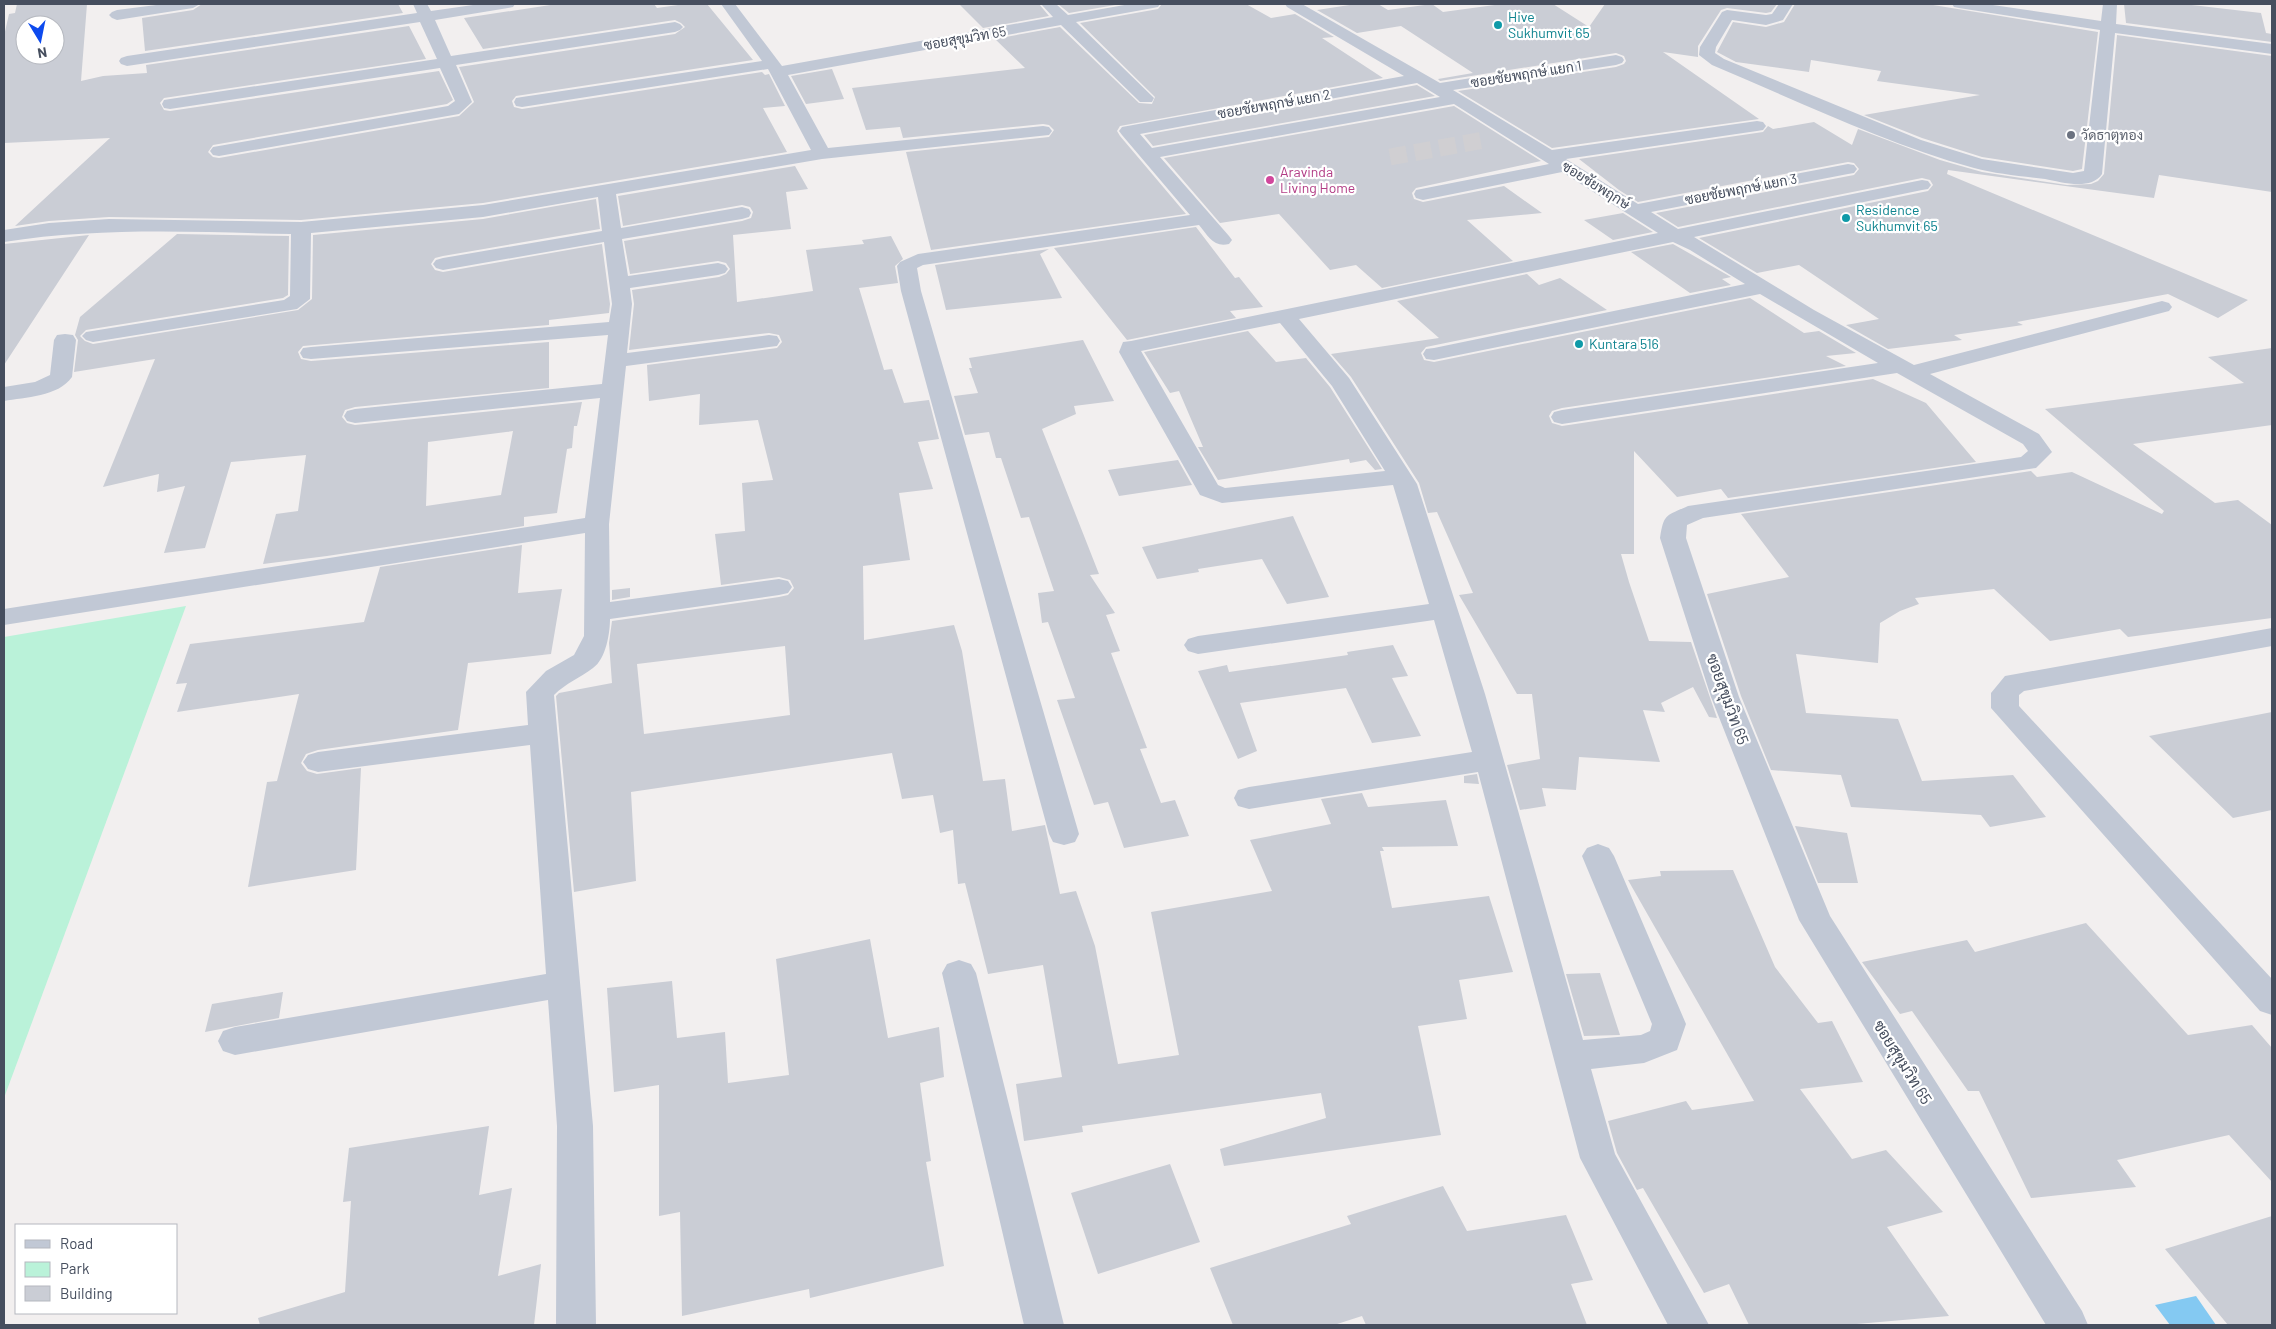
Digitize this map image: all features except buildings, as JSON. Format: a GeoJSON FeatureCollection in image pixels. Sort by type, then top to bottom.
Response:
{"type":"FeatureCollection","features":[{"type":"Feature","properties":{"kind":"street"},"geometry":{"type":"LineString","coordinates":[[118,15],[194,4]]}},
{"type":"Feature","properties":{"kind":"street"},"geometry":{"type":"LineString","coordinates":[[126,61],[424,10],[508,4]]}},
{"type":"Feature","properties":{"kind":"street"},"geometry":{"type":"LineString","coordinates":[[728,4],[775,68],[822,154]]}},
{"type":"Feature","properties":{"kind":"street"},"geometry":{"type":"LineString","coordinates":[[1048,4],[1067,20],[1146,98]]}},
{"type":"Feature","properties":{"kind":"street","name":"ซอยสุขุมวิท 65"},"geometry":{"type":"LineString","coordinates":[[522,102],[775,68],[1153,4]]}},
{"type":"Feature","properties":{"kind":"street","name":"ซอยชัยพฤกษ์"},"geometry":{"type":"LineString","coordinates":[[1292,4],[1456,99],[1676,236],[1697,246],[1807,314],[1906,369]]}},
{"type":"Feature","properties":{"kind":"street"},"geometry":{"type":"LineString","coordinates":[[1786,4],[1778,17],[1727,15],[1708,47],[1707,55],[1718,62],[1947,156],[1980,164],[2073,178],[2084,178],[2093,174],[2110,4]]}},
{"type":"Feature","properties":{"kind":"street"},"geometry":{"type":"LineString","coordinates":[[1959,4],[2272,48]]}},
{"type":"Feature","properties":{"kind":"street"},"geometry":{"type":"LineString","coordinates":[[219,151],[453,110],[464,102],[424,10]]}},
{"type":"Feature","properties":{"kind":"street"},"geometry":{"type":"LineString","coordinates":[[170,104],[675,27]]}},
{"type":"Feature","properties":{"kind":"street","name":"ซอยชัยพฤกษ์ แยก 1"},"geometry":{"type":"LineString","coordinates":[[1437,88],[1616,60]]}},
{"type":"Feature","properties":{"kind":"street","name":"ซอยชัยพฤกษ์ แยก 2"},"geometry":{"type":"LineString","coordinates":[[1147,154],[1128,131],[1419,78]]}},
{"type":"Feature","properties":{"kind":"street"},"geometry":{"type":"LineString","coordinates":[[1147,154],[1456,99]]}},
{"type":"Feature","properties":{"kind":"street"},"geometry":{"type":"LineString","coordinates":[[1550,156],[1757,126]]}},
{"type":"Feature","properties":{"kind":"street"},"geometry":{"type":"LineString","coordinates":[[4,236],[49,229],[108,225],[301,228],[482,211],[822,154],[1043,131]]}},
{"type":"Feature","properties":{"kind":"street"},"geometry":{"type":"LineString","coordinates":[[1492,139],[1515,135]]}},
{"type":"Feature","properties":{"kind":"street"},"geometry":{"type":"LineString","coordinates":[[1147,154],[1222,240]]}},
{"type":"Feature","properties":{"kind":"street"},"geometry":{"type":"LineString","coordinates":[[1423,194],[1565,166]]}},
{"type":"Feature","properties":{"kind":"street","name":"ซอยชัยพฤกษ์ แยก 3"},"geometry":{"type":"LineString","coordinates":[[1634,210],[1848,169]]}},
{"type":"Feature","properties":{"kind":"street"},"geometry":{"type":"LineString","coordinates":[[1401,477],[1237,496],[1222,496],[1209,490],[1130,352],[1131,347],[1922,185]]}},
{"type":"Feature","properties":{"kind":"street"},"geometry":{"type":"LineString","coordinates":[[576,1325],[576,1126],[540,692],[556,677],[585,661],[597,636],[597,524],[622,304],[606,191]]}},
{"type":"Feature","properties":{"kind":"street"},"geometry":{"type":"LineString","coordinates":[[443,264],[612,237],[742,213]]}},
{"type":"Feature","properties":{"kind":"street"},"geometry":{"type":"LineString","coordinates":[[1064,834],[911,291],[907,266],[918,260],[1203,219]]}},
{"type":"Feature","properties":{"kind":"street"},"geometry":{"type":"LineString","coordinates":[[93,336],[290,305],[296,302],[300,299],[301,228]]}},
{"type":"Feature","properties":{"kind":"street"},"geometry":{"type":"LineString","coordinates":[[619,283],[718,270]]}},
{"type":"Feature","properties":{"kind":"street"},"geometry":{"type":"LineString","coordinates":[[1434,354],[1762,286]]}},
{"type":"Feature","properties":{"kind":"street"},"geometry":{"type":"LineString","coordinates":[[1562,417],[1906,369],[2162,307]]}},
{"type":"Feature","properties":{"kind":"street"},"geometry":{"type":"LineString","coordinates":[[1286,316],[1341,383],[1405,484],[1445,610],[1489,760],[1598,1158],[1690,1325]]}},
{"type":"Feature","properties":{"kind":"street"},"geometry":{"type":"LineString","coordinates":[[312,353],[619,328]]}},
{"type":"Feature","properties":{"kind":"street"},"geometry":{"type":"LineString","coordinates":[[4,394],[57,381],[61,377],[65,340]]}},
{"type":"Feature","properties":{"kind":"street"},"geometry":{"type":"LineString","coordinates":[[356,416],[614,375],[769,341]]}},
{"type":"Feature","properties":{"kind":"street","name":"ซอยสุขุมวิท 65"},"geometry":{"type":"LineString","coordinates":[[1906,369],[2031,439],[2040,452],[2028,463],[1697,511],[1675,521],[1673,538],[1725,697],[1815,920],[2068,1325]]}},
{"type":"Feature","properties":{"kind":"street"},"geometry":{"type":"LineString","coordinates":[[4,617],[597,524]]}},
{"type":"Feature","properties":{"kind":"street"},"geometry":{"type":"LineString","coordinates":[[596,612],[778,587]]}},
{"type":"Feature","properties":{"kind":"street"},"geometry":{"type":"LineString","coordinates":[[1198,645],[1445,610]]}},
{"type":"Feature","properties":{"kind":"street"},"geometry":{"type":"LineString","coordinates":[[2272,636],[2015,684],[2005,693],[2006,708],[2272,1001]]}},
{"type":"Feature","properties":{"kind":"street"},"geometry":{"type":"LineString","coordinates":[[318,762],[544,733]]}},
{"type":"Feature","properties":{"kind":"street"},"geometry":{"type":"LineString","coordinates":[[1249,798],[1489,760]]}},
{"type":"Feature","properties":{"kind":"street"},"geometry":{"type":"LineString","coordinates":[[1570,1056],[1644,1049],[1665,1040],[1669,1024],[1598,856]]}},
{"type":"Feature","properties":{"kind":"street"},"geometry":{"type":"LineString","coordinates":[[960,973],[1044,1325]]}},
{"type":"Feature","properties":{"kind":"street"},"geometry":{"type":"LineString","coordinates":[[235,1041],[564,984]]}},
{"type":"Feature","properties":{"kind":"green space"},"geometry":{"type":"Polygon","coordinates":[[[186,606],[4,1098],[4,637],[186,606]]]}},
{"type":"Feature","properties":{"kind":"water"},"geometry":{"type":"Polygon","coordinates":[[[2196,1296],[2216,1325],[2170,1325],[2155,1305],[2196,1296]]]}},
{"type":"Feature","properties":{"kind":"tunnel"},"geometry":{"type":"LineString","coordinates":[[1390,157],[1484,140]]}},
{"type":"Feature","properties":{"kind":"place","name":"Hive Sukhumvit 65"},"geometry":{"type":"Point","coordinates":[1498,25]}},
{"type":"Feature","properties":{"kind":"place","name":"วัดธาตุทอง"},"geometry":{"type":"Point","coordinates":[2071,135]}},
{"type":"Feature","properties":{"kind":"place","name":"Aravinda Living Home"},"geometry":{"type":"Point","coordinates":[1270,180]}},
{"type":"Feature","properties":{"kind":"place","name":"Residence Sukhumvit 65"},"geometry":{"type":"Point","coordinates":[1846,218]}},
{"type":"Feature","properties":{"kind":"place","name":"Kuntara 516"},"geometry":{"type":"Point","coordinates":[1579,344]}}]}
